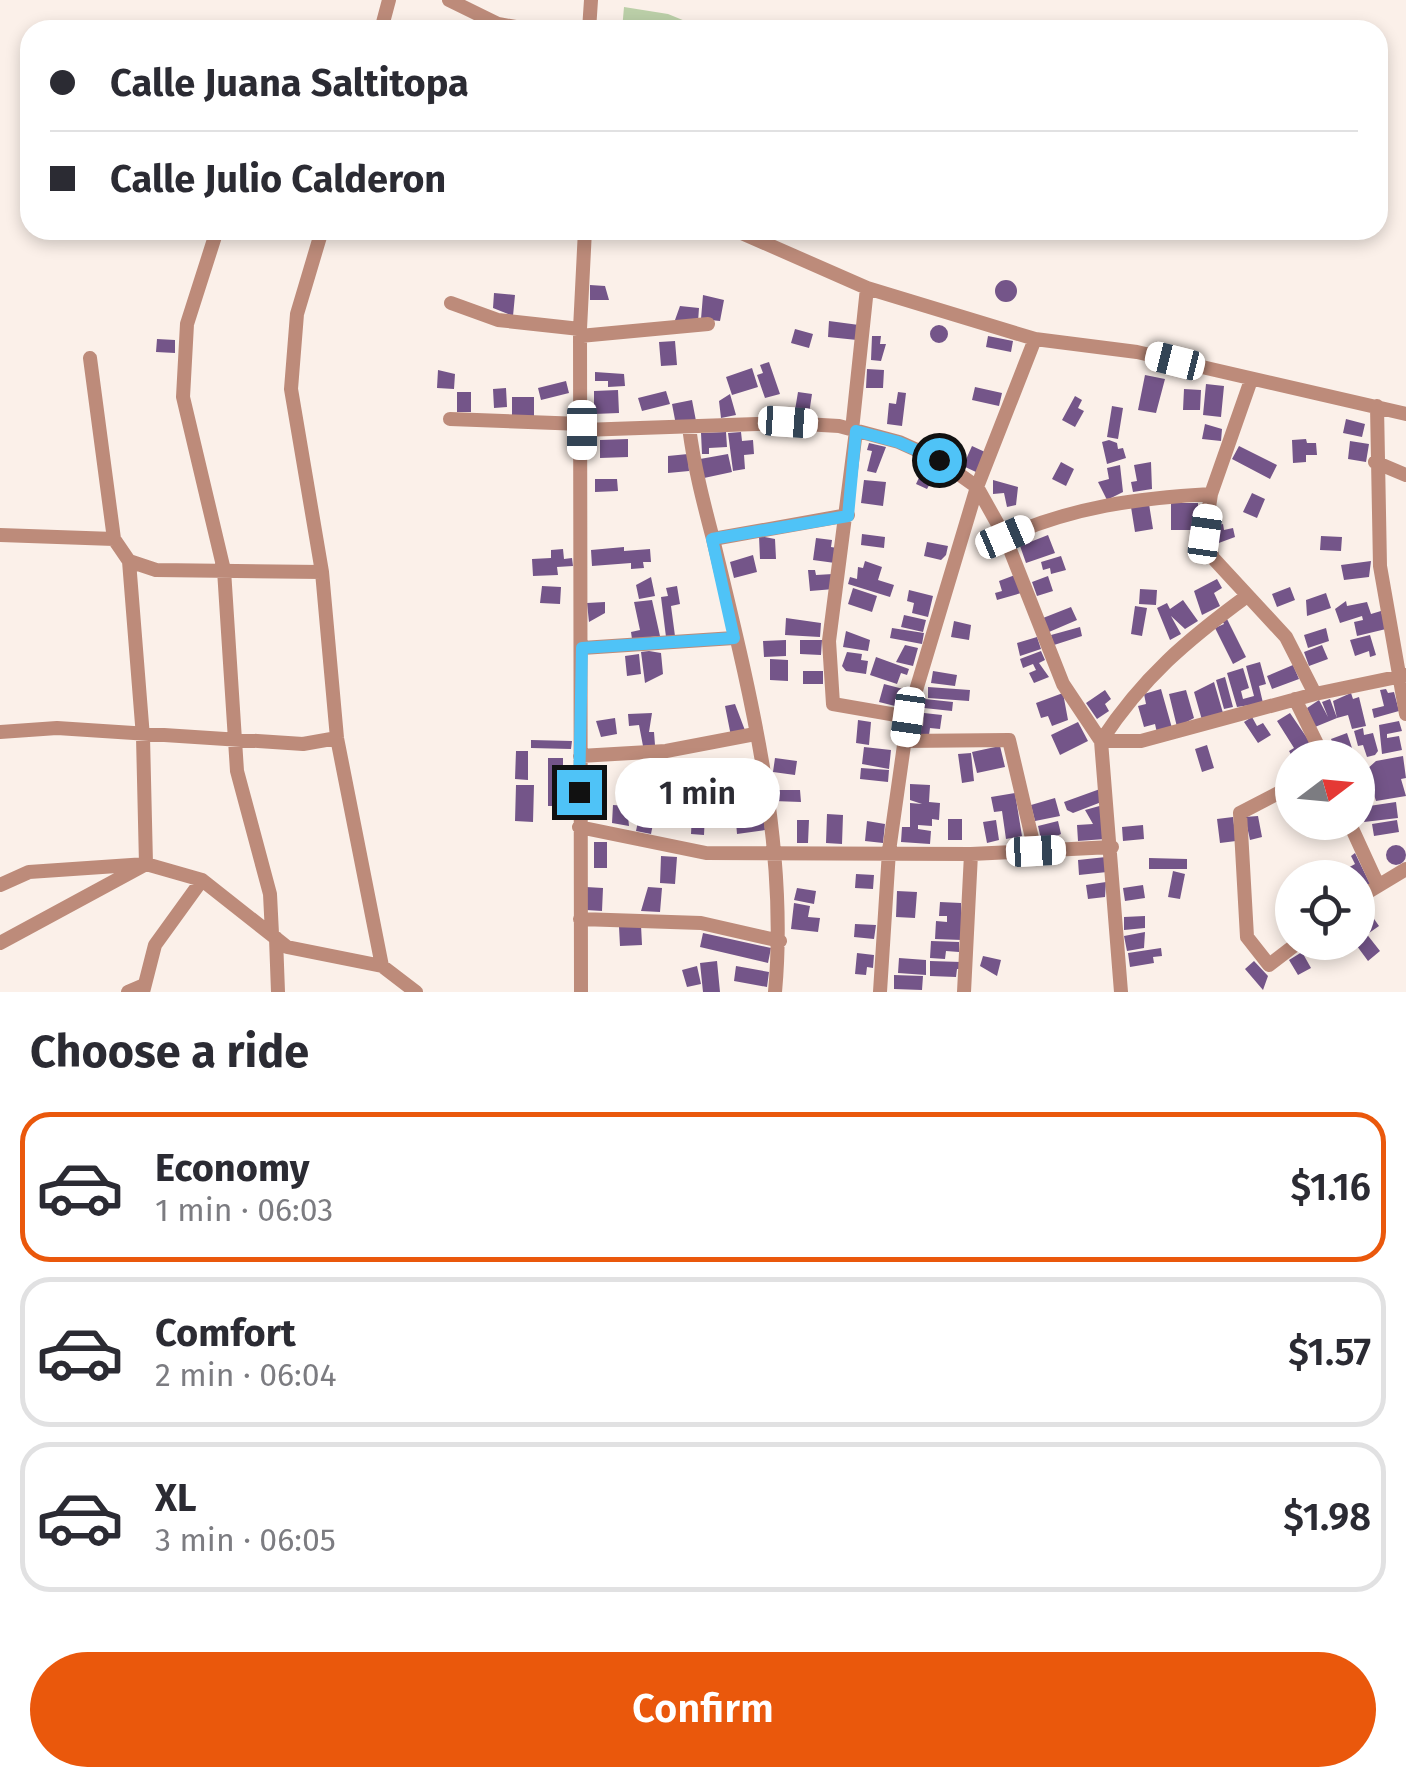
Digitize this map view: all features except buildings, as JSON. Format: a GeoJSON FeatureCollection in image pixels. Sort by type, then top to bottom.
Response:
{"type":"FeatureCollection","features":[{"type":"Feature","properties":{"kind":"street"},"geometry":{"type":"LineString","coordinates":[[449,0],[490,20]]}},
{"type":"Feature","properties":{"kind":"street"},"geometry":{"type":"LineString","coordinates":[[214,240],[188,324],[183,396],[224,570],[237,771],[270,894],[278,992]]}},
{"type":"Feature","properties":{"kind":"street"},"geometry":{"type":"LineString","coordinates":[[319,240],[297,314],[291,390],[322,572],[337,738],[382,966]]}},
{"type":"Feature","properties":{"kind":"street"},"geometry":{"type":"LineString","coordinates":[[580,992],[580,332],[585,240]]}},
{"type":"Feature","properties":{"kind":"street"},"geometry":{"type":"LineString","coordinates":[[758,240],[867,288],[1035,339],[1137,352],[1406,414]]}},
{"type":"Feature","properties":{"kind":"street"},"geometry":{"type":"LineString","coordinates":[[867,288],[848,516],[830,642],[833,704],[908,717]]}},
{"type":"Feature","properties":{"kind":"street"},"geometry":{"type":"LineString","coordinates":[[451,303],[498,320],[580,332],[708,324]]}},
{"type":"Feature","properties":{"kind":"street"},"geometry":{"type":"LineString","coordinates":[[880,992],[889,850],[908,717],[977,487],[1035,339]]}},
{"type":"Feature","properties":{"kind":"street"},"geometry":{"type":"LineString","coordinates":[[90,358],[114,539],[129,561],[143,736],[146,864]]}},
{"type":"Feature","properties":{"kind":"street"},"geometry":{"type":"LineString","coordinates":[[1250,380],[1210,494],[1205,534],[1213,558],[1286,637],[1315,694]]}},
{"type":"Feature","properties":{"kind":"street"},"geometry":{"type":"LineString","coordinates":[[1378,406],[1375,462],[1380,566],[1404,676],[1406,714]]}},
{"type":"Feature","properties":{"kind":"street"},"geometry":{"type":"LineString","coordinates":[[450,419],[582,427],[788,422],[854,430],[926,454],[977,487],[1005,537],[1062,684],[1101,741],[1121,992]]}},
{"type":"Feature","properties":{"kind":"street"},"geometry":{"type":"LineString","coordinates":[[688,427],[775,851],[780,941],[775,992]]}},
{"type":"Feature","properties":{"kind":"street"},"geometry":{"type":"LineString","coordinates":[[1375,462],[1406,475]]}},
{"type":"Feature","properties":{"kind":"street"},"geometry":{"type":"LineString","coordinates":[[1005,537],[1056,515],[1128,499],[1210,494]]}},
{"type":"Feature","properties":{"kind":"street"},"geometry":{"type":"LineString","coordinates":[[712,539],[848,516]]}},
{"type":"Feature","properties":{"kind":"street"},"geometry":{"type":"LineString","coordinates":[[0,535],[114,539]]}},
{"type":"Feature","properties":{"kind":"street"},"geometry":{"type":"LineString","coordinates":[[129,561],[156,570],[322,572]]}},
{"type":"Feature","properties":{"kind":"street"},"geometry":{"type":"LineString","coordinates":[[1101,741],[1126,702],[1173,650],[1247,596]]}},
{"type":"Feature","properties":{"kind":"street"},"geometry":{"type":"LineString","coordinates":[[582,648],[734,638]]}},
{"type":"Feature","properties":{"kind":"street"},"geometry":{"type":"LineString","coordinates":[[1101,741],[1141,741],[1315,694],[1404,676]]}},
{"type":"Feature","properties":{"kind":"street"},"geometry":{"type":"LineString","coordinates":[[1295,699],[1315,740]]}},
{"type":"Feature","properties":{"kind":"street"},"geometry":{"type":"LineString","coordinates":[[0,732],[57,728],[303,744],[337,738]]}},
{"type":"Feature","properties":{"kind":"street"},"geometry":{"type":"LineString","coordinates":[[580,756],[666,751],[754,734]]}},
{"type":"Feature","properties":{"kind":"street"},"geometry":{"type":"LineString","coordinates":[[904,741],[1009,740],[1036,851]]}},
{"type":"Feature","properties":{"kind":"street"},"geometry":{"type":"LineString","coordinates":[[1275,795],[1240,813],[1248,937],[1270,965],[1276,960]]}},
{"type":"Feature","properties":{"kind":"street"},"geometry":{"type":"LineString","coordinates":[[579,827],[706,853],[889,850],[971,854],[1112,847]]}},
{"type":"Feature","properties":{"kind":"street"},"geometry":{"type":"LineString","coordinates":[[1357,840],[1377,883],[1406,868]]}},
{"type":"Feature","properties":{"kind":"street"},"geometry":{"type":"LineString","coordinates":[[964,992],[971,854]]}},
{"type":"Feature","properties":{"kind":"street"},"geometry":{"type":"LineString","coordinates":[[0,942],[146,864]]}},
{"type":"Feature","properties":{"kind":"street"},"geometry":{"type":"LineString","coordinates":[[0,885],[29,872],[146,864],[202,880],[288,947],[382,966],[416,992]]}},
{"type":"Feature","properties":{"kind":"street"},"geometry":{"type":"LineString","coordinates":[[137,990],[155,945],[202,880]]}},
{"type":"Feature","properties":{"kind":"street"},"geometry":{"type":"LineString","coordinates":[[580,919],[701,923],[780,941]]}},
{"type":"Feature","properties":{"kind":"green space"},"geometry":{"type":"Polygon","coordinates":[[[624,7],[683,20],[623,20],[624,7]]]}},
{"type":"Feature","properties":{"kind":"route"},"geometry":{"type":"LineString","coordinates":[[579,792],[582,648],[734,638],[712,539],[848,516],[856,431],[898,442],[939,460]]}}]}
